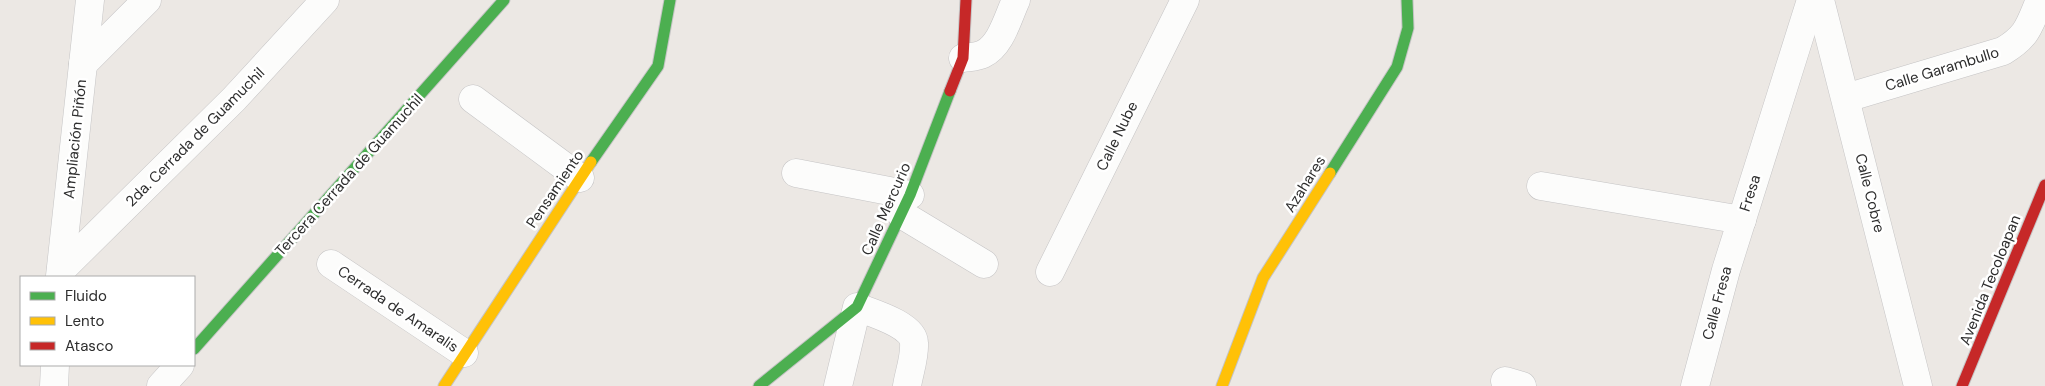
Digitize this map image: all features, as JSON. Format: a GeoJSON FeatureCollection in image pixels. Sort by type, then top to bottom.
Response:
{"type":"FeatureCollection","features":[{"type":"Feature","properties":{"kind":"street","name":"Ampliación Piñón"},"geometry":{"type":"LineString","coordinates":[[60,274],[90,0]]}},
{"type":"Feature","properties":{"kind":"street"},"geometry":{"type":"LineString","coordinates":[[83,64],[147,0]]}},
{"type":"Feature","properties":{"kind":"street","name":"2da. Cerrada de Guamuchil"},"geometry":{"type":"LineString","coordinates":[[60,274],[234,99],[325,0]]}},
{"type":"Feature","properties":{"kind":"street","name":"Tercera Cerrada de Guamuchil"},"geometry":{"type":"LineString","coordinates":[[195,348],[504,0]]}},
{"type":"Feature","properties":{"kind":"street","name":"Pensamiento"},"geometry":{"type":"LineString","coordinates":[[444,386],[580,178],[658,66],[670,0]]}},
{"type":"Feature","properties":{"kind":"street","name":"Calle Mercurio"},"geometry":{"type":"LineString","coordinates":[[759,386],[857,306],[906,204],[963,58],[966,0]]}},
{"type":"Feature","properties":{"kind":"street"},"geometry":{"type":"LineString","coordinates":[[963,58],[981,55],[990,50],[997,42],[1016,0]]}},
{"type":"Feature","properties":{"kind":"street","name":"Calle Nube"},"geometry":{"type":"LineString","coordinates":[[1050,272],[1185,0]]}},
{"type":"Feature","properties":{"kind":"street","name":"Azahares"},"geometry":{"type":"LineString","coordinates":[[1222,386],[1263,278],[1397,67],[1408,28],[1407,0]]}},
{"type":"Feature","properties":{"kind":"street","name":"Fresa"},"geometry":{"type":"LineString","coordinates":[[1541,186],[1742,220],[1812,0]]}},
{"type":"Feature","properties":{"kind":"street","name":"Calle Cobre"},"geometry":{"type":"LineString","coordinates":[[1820,0],[1918,386]]}},
{"type":"Feature","properties":{"kind":"street","name":"Calle Garambullo"},"geometry":{"type":"LineString","coordinates":[[1846,98],[2003,51],[2019,42],[2029,27],[2040,0]]}},
{"type":"Feature","properties":{"kind":"street"},"geometry":{"type":"LineString","coordinates":[[473,99],[580,178]]}},
{"type":"Feature","properties":{"kind":"street"},"geometry":{"type":"LineString","coordinates":[[796,173],[906,204],[984,264]]}},
{"type":"Feature","properties":{"kind":"street","name":"Avenida Tecoloapan"},"geometry":{"type":"LineString","coordinates":[[1962,386],[2045,185]]}},
{"type":"Feature","properties":{"kind":"street","name":"Calle Fresa"},"geometry":{"type":"LineString","coordinates":[[1695,386],[1742,220]]}},
{"type":"Feature","properties":{"kind":"street","name":"Cerrada de Amaralis"},"geometry":{"type":"LineString","coordinates":[[331,264],[464,353]]}},
{"type":"Feature","properties":{"kind":"street"},"geometry":{"type":"LineString","coordinates":[[838,386],[857,306],[906,328],[913,336],[915,344],[907,386]]}},
{"type":"Feature","properties":{"kind":"street"},"geometry":{"type":"LineString","coordinates":[[54,386],[55,366]]}},
{"type":"Feature","properties":{"kind":"street"},"geometry":{"type":"LineString","coordinates":[[161,386],[179,366]]}},
{"type":"Feature","properties":{"kind":"traffic: fast"},"geometry":{"type":"LineString","coordinates":[[195,348],[504,0]]}},
{"type":"Feature","properties":{"kind":"traffic: fast"},"geometry":{"type":"LineString","coordinates":[[591,162],[658,66],[670,0]]}},
{"type":"Feature","properties":{"kind":"traffic: fast"},"geometry":{"type":"LineString","coordinates":[[1330,173],[1397,67],[1408,28],[1407,0]]}},
{"type":"Feature","properties":{"kind":"traffic: fast"},"geometry":{"type":"LineString","coordinates":[[759,386],[857,307],[910,195],[950,91]]}},
{"type":"Feature","properties":{"kind":"traffic: slow"},"geometry":{"type":"LineString","coordinates":[[444,386],[591,162]]}},
{"type":"Feature","properties":{"kind":"traffic: slow"},"geometry":{"type":"LineString","coordinates":[[1222,386],[1263,278],[1330,173]]}},
{"type":"Feature","properties":{"kind":"traffic: jam"},"geometry":{"type":"LineString","coordinates":[[950,91],[963,58],[966,0]]}},
{"type":"Feature","properties":{"kind":"traffic: jam"},"geometry":{"type":"LineString","coordinates":[[1962,386],[2045,185]]}}]}
